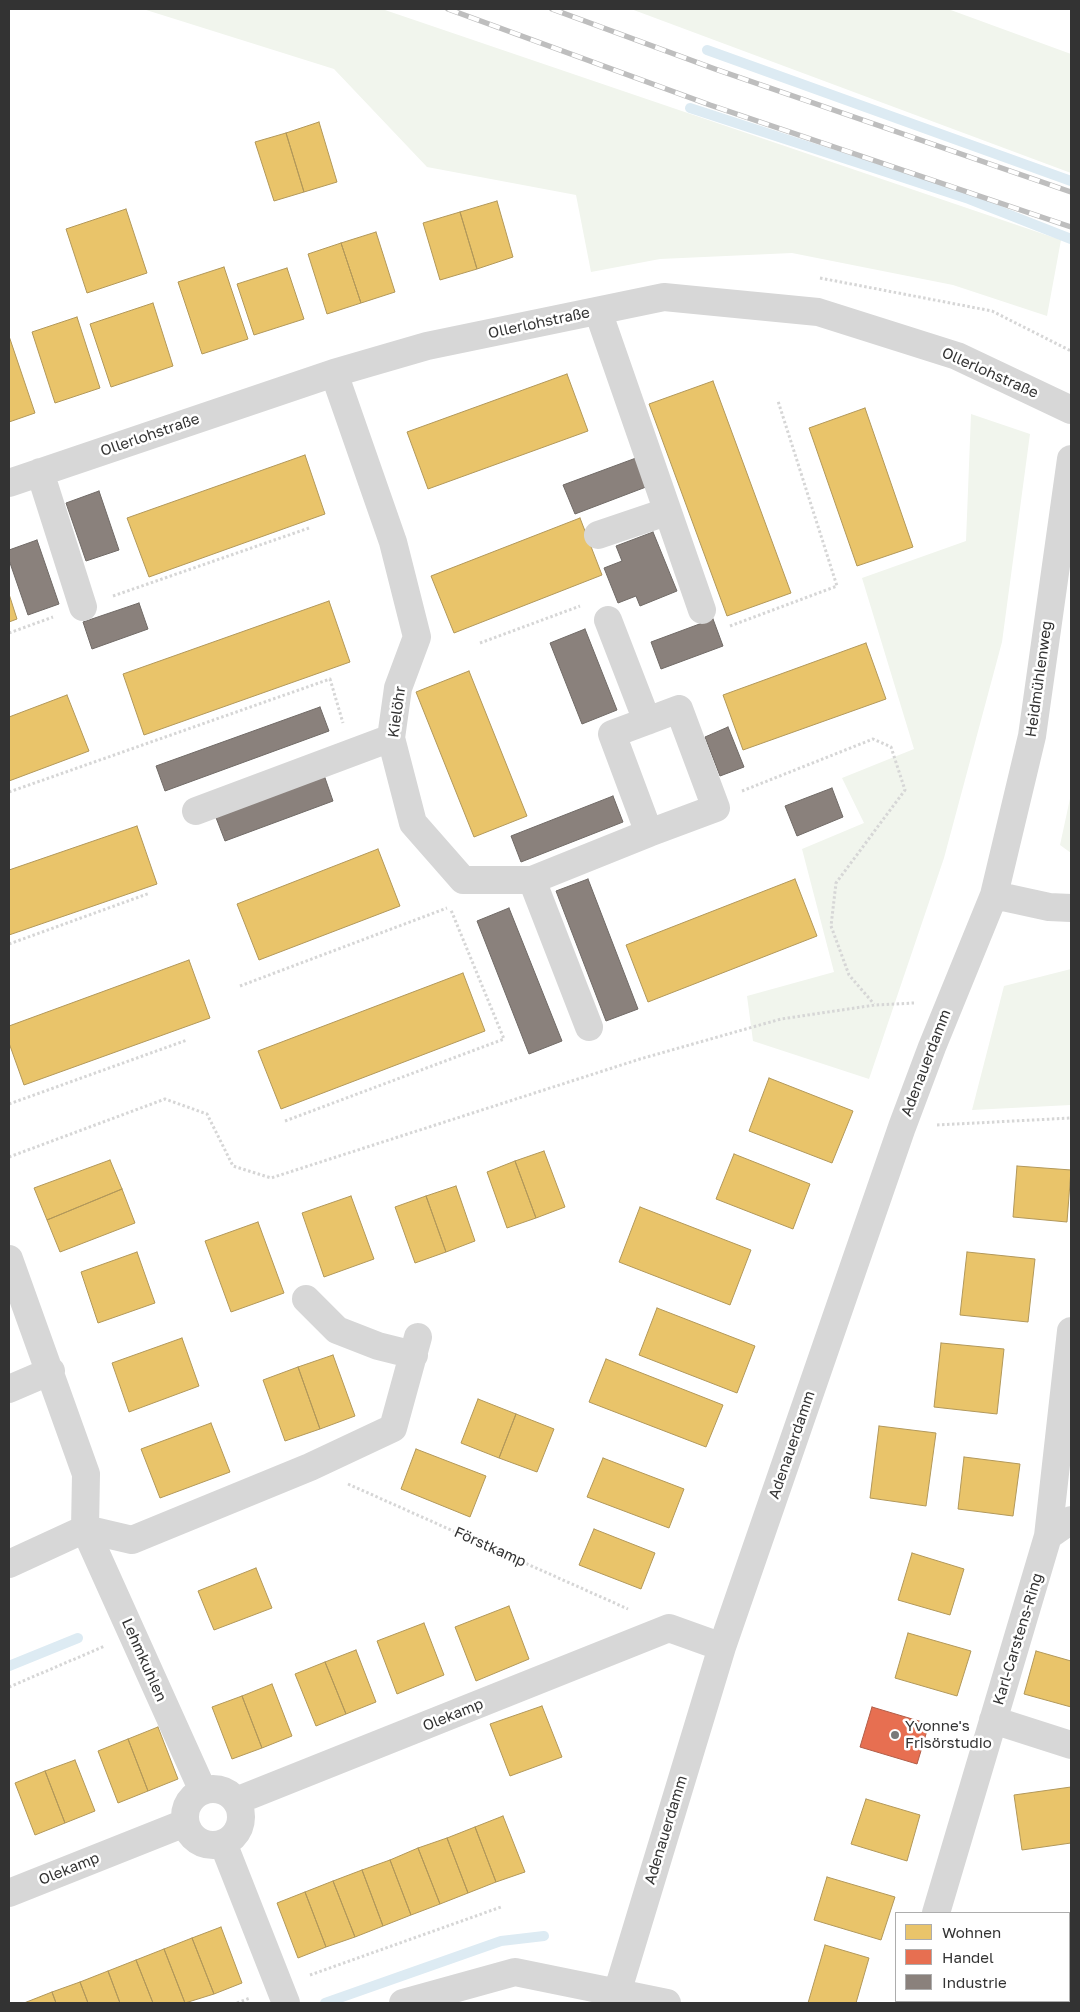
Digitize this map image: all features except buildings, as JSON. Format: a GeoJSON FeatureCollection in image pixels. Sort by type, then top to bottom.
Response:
{"type":"FeatureCollection","features":[{"type":"Feature","properties":{"kind":"street","name":"Ollerlohstraße"},"geometry":{"type":"LineString","coordinates":[[9,483],[334,372],[427,346],[664,297],[818,312],[957,356],[1071,410]]}},
{"type":"Feature","properties":{"kind":"street"},"geometry":{"type":"LineString","coordinates":[[598,311],[666,512],[702,610]]}},
{"type":"Feature","properties":{"kind":"street","name":"Kielöhr"},"geometry":{"type":"LineString","coordinates":[[334,372],[393,542],[417,637],[398,688],[391,738],[413,822],[463,880],[532,880],[716,808],[714,802]]}},
{"type":"Feature","properties":{"kind":"street","name":"Heidmühlenweg"},"geometry":{"type":"LineString","coordinates":[[994,895],[1032,736],[1053,575],[1071,459]]}},
{"type":"Feature","properties":{"kind":"street"},"geometry":{"type":"LineString","coordinates":[[40,472],[83,607]]}},
{"type":"Feature","properties":{"kind":"street"},"geometry":{"type":"LineString","coordinates":[[598,535],[666,512]]}},
{"type":"Feature","properties":{"kind":"street"},"geometry":{"type":"LineString","coordinates":[[608,620],[647,721]]}},
{"type":"Feature","properties":{"kind":"street"},"geometry":{"type":"LineString","coordinates":[[649,833],[612,734],[679,709],[714,802]]}},
{"type":"Feature","properties":{"kind":"street"},"geometry":{"type":"LineString","coordinates":[[196,811],[391,738]]}},
{"type":"Feature","properties":{"kind":"street"},"geometry":{"type":"LineString","coordinates":[[532,880],[589,1027]]}},
{"type":"Feature","properties":{"kind":"street"},"geometry":{"type":"LineString","coordinates":[[994,895],[1049,907],[1071,908]]}},
{"type":"Feature","properties":{"kind":"street","name":"Adenauerdamm"},"geometry":{"type":"LineString","coordinates":[[615,1997],[722,1647],[902,1127],[994,895]]}},
{"type":"Feature","properties":{"kind":"street","name":"Lehmkuhlen"},"geometry":{"type":"LineString","coordinates":[[9,1259],[86,1474],[85,1529],[202,1791]]}},
{"type":"Feature","properties":{"kind":"street"},"geometry":{"type":"LineString","coordinates":[[9,1564],[85,1529],[132,1540],[310,1467],[393,1428],[416,1346],[378,1346],[337,1330],[306,1299]]}},
{"type":"Feature","properties":{"kind":"street","name":"Karl-Carstens-Ring"},"geometry":{"type":"LineString","coordinates":[[936,1912],[1048,1536],[1071,1331]]}},
{"type":"Feature","properties":{"kind":"street"},"geometry":{"type":"LineString","coordinates":[[9,1389],[51,1372]]}},
{"type":"Feature","properties":{"kind":"street"},"geometry":{"type":"LineString","coordinates":[[1048,1536],[1071,1520]]}},
{"type":"Feature","properties":{"kind":"street"},"geometry":{"type":"LineString","coordinates":[[669,1628],[722,1647]]}},
{"type":"Feature","properties":{"kind":"street","name":"Olekamp"},"geometry":{"type":"LineString","coordinates":[[236,1801],[669,1628]]}},
{"type":"Feature","properties":{"kind":"street"},"geometry":{"type":"LineString","coordinates":[[993,1720],[1071,1745]]}},
{"type":"Feature","properties":{"kind":"street"},"geometry":{"type":"LineString","coordinates":[[215,1789],[226,1793],[236,1801],[240,1813],[239,1825],[233,1836],[223,1843],[211,1845],[199,1842],[190,1834],[185,1823],[186,1810],[192,1798],[202,1791],[215,1789]]}},
{"type":"Feature","properties":{"kind":"street","name":"Olekamp"},"geometry":{"type":"LineString","coordinates":[[9,1893],[185,1823]]}},
{"type":"Feature","properties":{"kind":"street"},"geometry":{"type":"LineString","coordinates":[[223,1843],[283,1995]]}},
{"type":"Feature","properties":{"kind":"street"},"geometry":{"type":"LineString","coordinates":[[403,2003],[515,1972],[615,1997],[667,2003]]}},
{"type":"Feature","properties":{"kind":"path"},"geometry":{"type":"LineString","coordinates":[[702,610],[731,627],[838,586],[778,401]]}},
{"type":"Feature","properties":{"kind":"path"},"geometry":{"type":"LineString","coordinates":[[9,633],[309,528]]}},
{"type":"Feature","properties":{"kind":"path"},"geometry":{"type":"LineString","coordinates":[[480,643],[600,598],[608,620]]}},
{"type":"Feature","properties":{"kind":"path"},"geometry":{"type":"LineString","coordinates":[[9,792],[330,679],[352,752]]}},
{"type":"Feature","properties":{"kind":"path"},"geometry":{"type":"LineString","coordinates":[[714,802],[873,740],[892,747],[905,790],[836,883],[831,926],[849,976],[875,1005]]}},
{"type":"Feature","properties":{"kind":"path"},"geometry":{"type":"LineString","coordinates":[[9,944],[150,893]]}},
{"type":"Feature","properties":{"kind":"path"},"geometry":{"type":"LineString","coordinates":[[240,986],[450,907],[504,1039],[285,1121]]}},
{"type":"Feature","properties":{"kind":"path"},"geometry":{"type":"LineString","coordinates":[[9,1157],[165,1099],[207,1114],[233,1166],[271,1178],[649,1056],[781,1020],[875,1005],[950,1002]]}},
{"type":"Feature","properties":{"kind":"path"},"geometry":{"type":"LineString","coordinates":[[9,1104],[187,1040]]}},
{"type":"Feature","properties":{"kind":"path"},"geometry":{"type":"LineString","coordinates":[[902,1127],[1071,1118]]}},
{"type":"Feature","properties":{"kind":"path","name":"Förstkamp"},"geometry":{"type":"LineString","coordinates":[[310,1467],[669,1628]]}},
{"type":"Feature","properties":{"kind":"path"},"geometry":{"type":"LineString","coordinates":[[9,1688],[133,1634]]}},
{"type":"Feature","properties":{"kind":"path"},"geometry":{"type":"LineString","coordinates":[[283,1995],[501,1907]]}},
{"type":"Feature","properties":{"kind":"shaded area"},"geometry":{"type":"Polygon","coordinates":[[[143,9],[382,9],[1061,240],[1047,316],[953,285],[792,253],[660,259],[591,272],[576,195],[427,167],[334,69],[143,9]]]}},
{"type":"Feature","properties":{"kind":"shaded area"},"geometry":{"type":"Polygon","coordinates":[[[631,9],[948,9],[1071,54],[1071,173],[631,9]]]}},
{"type":"Feature","properties":{"kind":"shaded area"},"geometry":{"type":"Polygon","coordinates":[[[971,414],[1030,434],[1002,642],[944,858],[869,1079],[753,1041],[747,996],[834,972],[802,849],[864,823],[842,778],[914,749],[862,578],[966,541],[971,414]]]}},
{"type":"Feature","properties":{"kind":"shaded area"},"geometry":{"type":"Polygon","coordinates":[[[1071,794],[1071,853],[1060,845],[1071,794]]]}},
{"type":"Feature","properties":{"kind":"shaded area"},"geometry":{"type":"Polygon","coordinates":[[[1071,969],[1071,1105],[972,1110],[1004,986],[1071,969]]]}},
{"type":"Feature","properties":{"kind":"waterway"},"geometry":{"type":"LineString","coordinates":[[707,50],[1071,181]]}},
{"type":"Feature","properties":{"kind":"waterway"},"geometry":{"type":"LineString","coordinates":[[690,108],[969,199],[1071,239]]}},
{"type":"Feature","properties":{"kind":"waterway"},"geometry":{"type":"LineString","coordinates":[[9,1666],[78,1638]]}},
{"type":"Feature","properties":{"kind":"waterway"},"geometry":{"type":"LineString","coordinates":[[325,2003],[501,1941],[544,1936]]}},
{"type":"Feature","properties":{"kind":"railway"},"geometry":{"type":"LineString","coordinates":[[448,9],[710,105],[1071,227]]}},
{"type":"Feature","properties":{"kind":"railway"},"geometry":{"type":"LineString","coordinates":[[552,9],[715,69],[1071,192]]}},
{"type":"Feature","properties":{"kind":"place","name":"Yvonne's Frisörstudio"},"geometry":{"type":"Point","coordinates":[895,1735]}}]}
